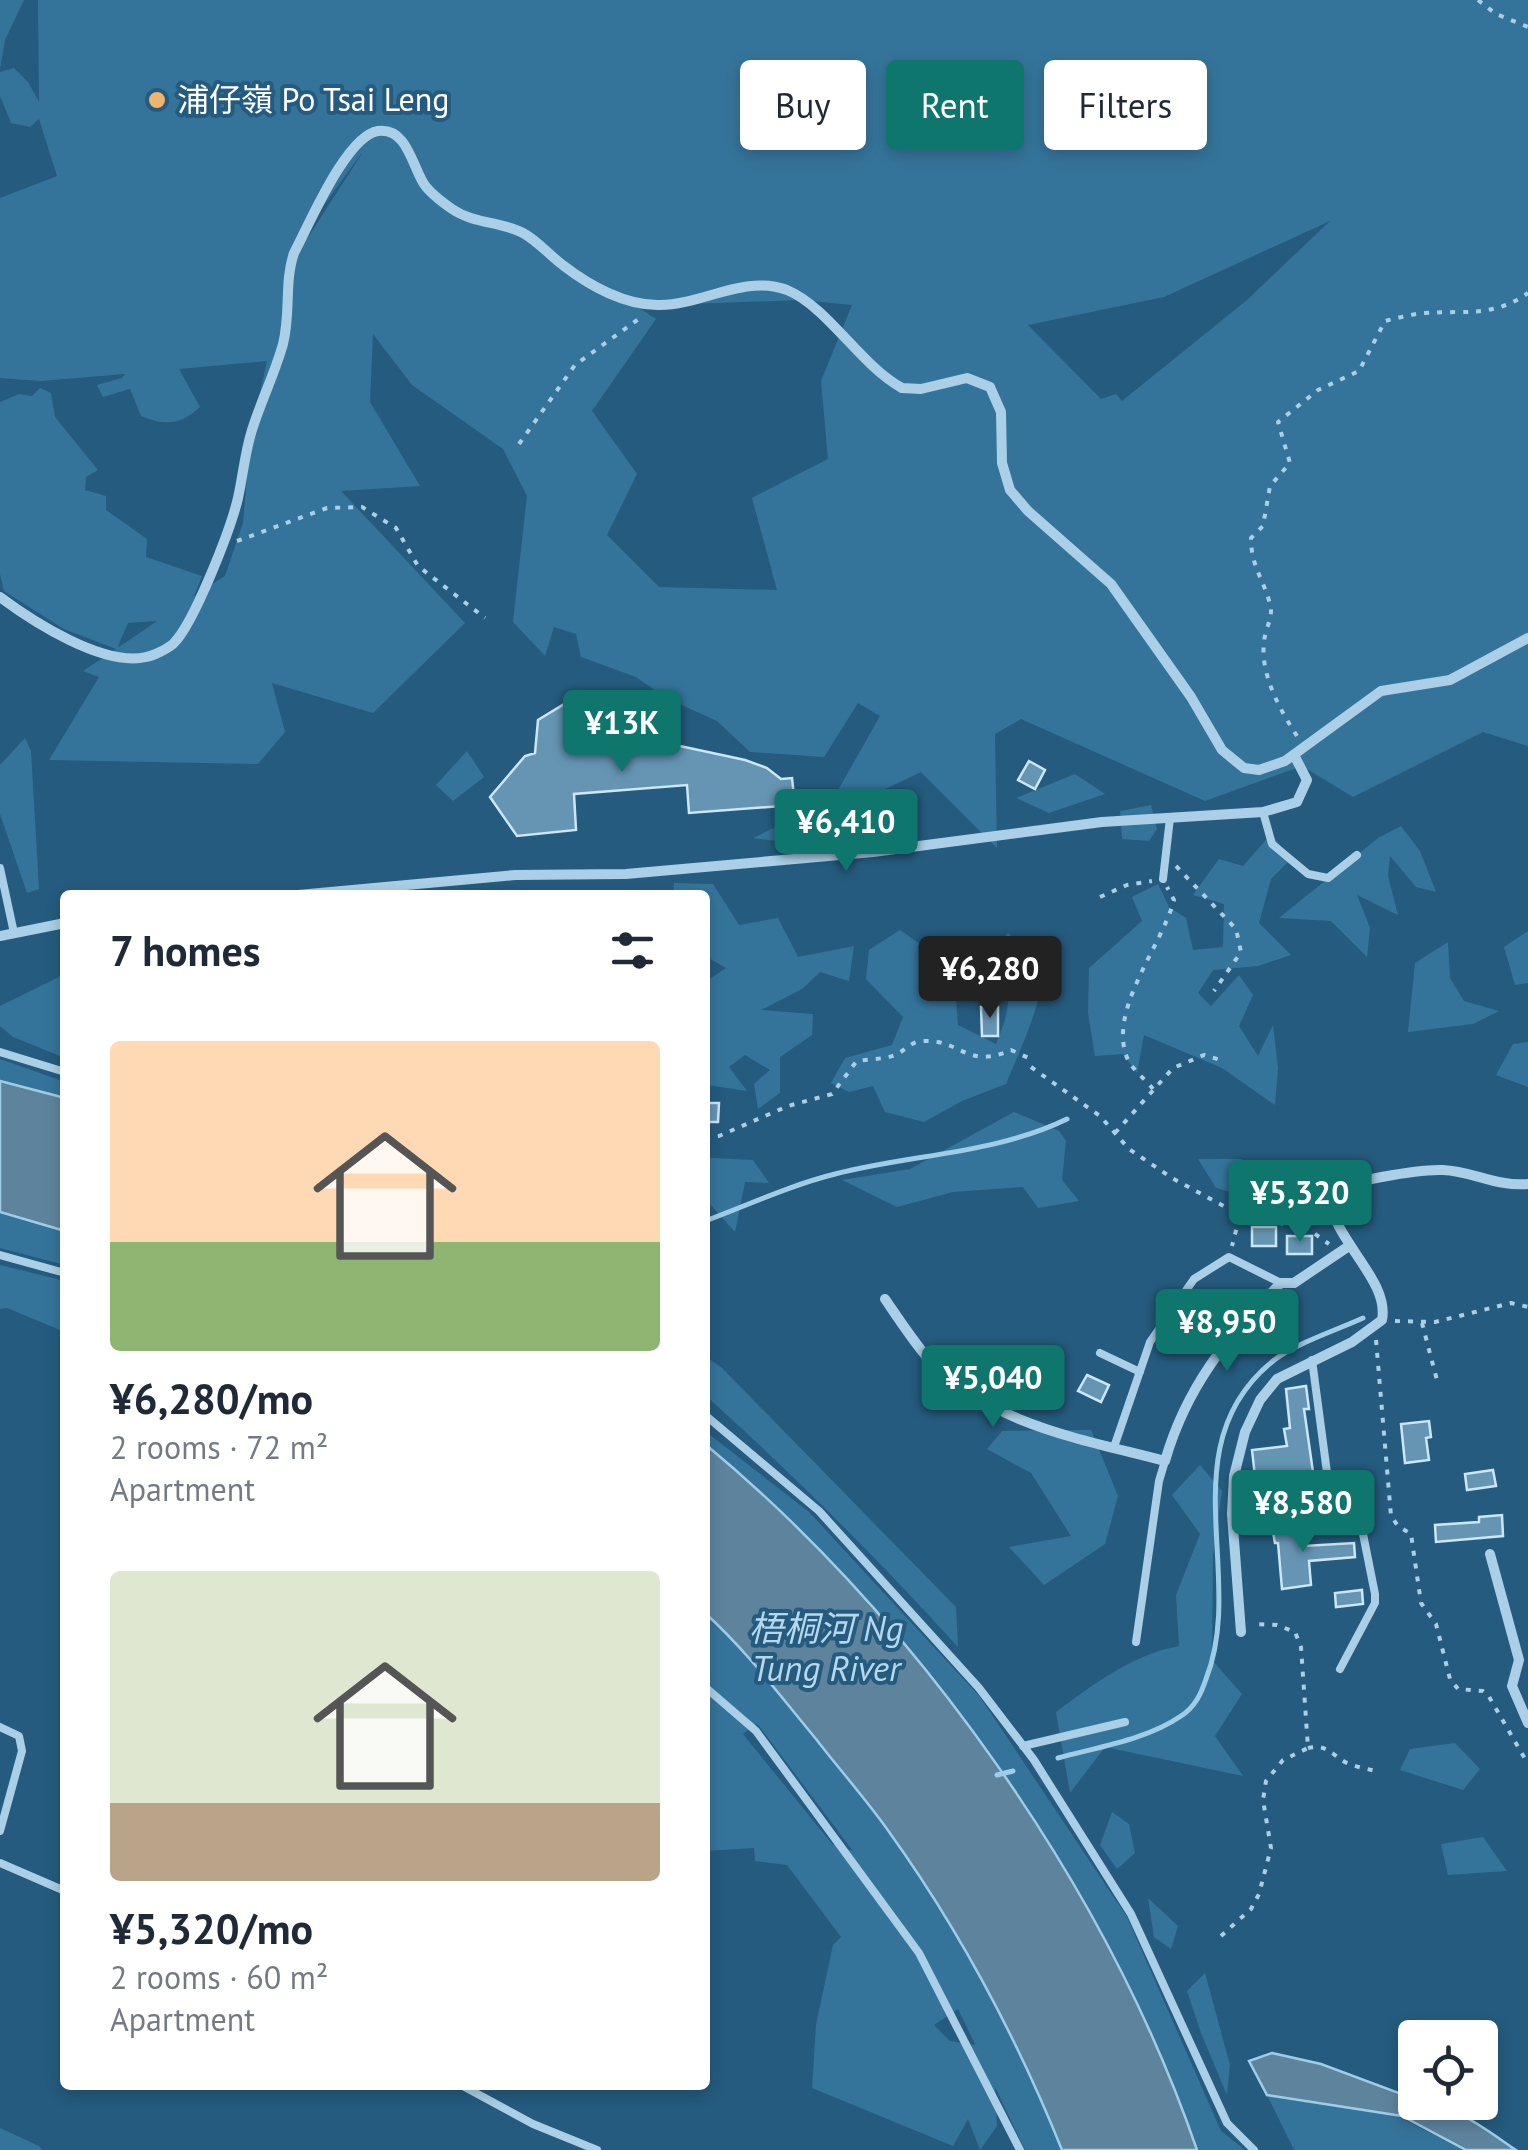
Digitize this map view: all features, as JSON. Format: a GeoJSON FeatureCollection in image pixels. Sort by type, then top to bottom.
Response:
{"type":"FeatureCollection","features":[{"type":"Feature","properties":{"kind":"street"},"geometry":{"type":"LineString","coordinates":[[0,597],[28,618],[84,646],[121,657],[145,658],[172,645],[190,622],[237,502],[251,433],[282,346],[294,253],[349,152],[363,136],[376,131],[390,132],[401,139],[426,188],[453,210],[476,222],[526,234],[563,266],[600,290],[661,305],[752,286],[777,287],[808,304],[902,388],[921,389],[966,378],[985,383],[997,398],[1001,412],[1002,463],[1010,490],[1118,593],[1191,697],[1226,756],[1244,768],[1259,770],[1294,755],[1374,694],[1458,677],[1528,638]]}},
{"type":"Feature","properties":{"kind":"street"},"geometry":{"type":"LineString","coordinates":[[387,890],[515,876],[626,874],[873,852],[1102,822],[1263,812],[1297,802],[1308,780],[1294,755]]}},
{"type":"Feature","properties":{"kind":"street"},"geometry":{"type":"LineString","coordinates":[[0,936],[60,924]]}},
{"type":"Feature","properties":{"kind":"street"},"geometry":{"type":"LineString","coordinates":[[1242,1627],[1232,1514],[1234,1476],[1245,1432],[1260,1400],[1277,1379],[1352,1342],[1382,1320],[1384,1309],[1377,1286],[1339,1232],[1328,1194],[1346,1185],[1442,1170],[1497,1184],[1528,1184]]}},
{"type":"Feature","properties":{"kind":"street"},"geometry":{"type":"LineString","coordinates":[[885,1299],[928,1358],[1008,1416],[1164,1461],[1201,1376],[1233,1330],[1281,1282],[1294,1282],[1349,1246]]}},
{"type":"Feature","properties":{"kind":"street"},"geometry":{"type":"LineString","coordinates":[[1490,1554],[1518,1660],[1512,1686],[1528,1723]]}},
{"type":"Feature","properties":{"kind":"lane"},"geometry":{"type":"LineString","coordinates":[[1263,812],[1272,844],[1308,874],[1328,878],[1356,855]]}},
{"type":"Feature","properties":{"kind":"lane"},"geometry":{"type":"LineString","coordinates":[[1163,879],[1170,818]]}},
{"type":"Feature","properties":{"kind":"lane"},"geometry":{"type":"LineString","coordinates":[[0,868],[14,933]]}},
{"type":"Feature","properties":{"kind":"lane"},"geometry":{"type":"LineString","coordinates":[[0,1055],[60,1070]]}},
{"type":"Feature","properties":{"kind":"lane"},"geometry":{"type":"LineString","coordinates":[[1236,1171],[1329,1202]]}},
{"type":"Feature","properties":{"kind":"lane"},"geometry":{"type":"LineString","coordinates":[[0,1255],[60,1272]]}},
{"type":"Feature","properties":{"kind":"lane"},"geometry":{"type":"LineString","coordinates":[[1114,1448],[1150,1342],[1194,1279],[1228,1257],[1281,1282]]}},
{"type":"Feature","properties":{"kind":"lane"},"geometry":{"type":"LineString","coordinates":[[1100,1353],[1140,1372]]}},
{"type":"Feature","properties":{"kind":"lane"},"geometry":{"type":"LineString","coordinates":[[1312,1360],[1330,1496],[1361,1524],[1374,1594],[1374,1603],[1340,1668]]}},
{"type":"Feature","properties":{"kind":"lane"},"geometry":{"type":"LineString","coordinates":[[710,1419],[819,1511],[978,1688],[1023,1746],[1130,1914],[1227,2123],[1254,2150]]}},
{"type":"Feature","properties":{"kind":"lane"},"geometry":{"type":"LineString","coordinates":[[1136,1642],[1164,1461]]}},
{"type":"Feature","properties":{"kind":"lane"},"geometry":{"type":"LineString","coordinates":[[710,1691],[756,1731],[919,1953],[1020,2150]]}},
{"type":"Feature","properties":{"kind":"lane"},"geometry":{"type":"LineString","coordinates":[[1023,1746],[1125,1722]]}},
{"type":"Feature","properties":{"kind":"lane"},"geometry":{"type":"LineString","coordinates":[[0,1727],[19,1736],[22,1751],[0,1831]]}},
{"type":"Feature","properties":{"kind":"lane"},"geometry":{"type":"LineString","coordinates":[[0,1863],[60,1889]]}},
{"type":"Feature","properties":{"kind":"lane"},"geometry":{"type":"LineString","coordinates":[[470,2090],[533,2124],[597,2150]]}},
{"type":"Feature","properties":{"kind":"path"},"geometry":{"type":"LineString","coordinates":[[1478,0],[1496,14],[1528,28]]}},
{"type":"Feature","properties":{"kind":"path"},"geometry":{"type":"LineString","coordinates":[[1306,748],[1282,714],[1270,683],[1263,644],[1272,608],[1251,559],[1251,538],[1263,526],[1270,486],[1290,463],[1278,422],[1318,390],[1359,372],[1385,321],[1424,313],[1485,313],[1528,292]]}},
{"type":"Feature","properties":{"kind":"path"},"geometry":{"type":"LineString","coordinates":[[520,444],[575,365],[614,334],[661,305]]}},
{"type":"Feature","properties":{"kind":"path"},"geometry":{"type":"LineString","coordinates":[[219,548],[327,508],[362,507],[396,528],[418,566],[485,618]]}},
{"type":"Feature","properties":{"kind":"path"},"geometry":{"type":"LineString","coordinates":[[1166,856],[1236,928],[1241,952],[1214,991]]}},
{"type":"Feature","properties":{"kind":"path"},"geometry":{"type":"LineString","coordinates":[[1100,897],[1127,885],[1163,879],[1174,900],[1168,923],[1145,964],[1122,1028],[1128,1060],[1153,1089]]}},
{"type":"Feature","properties":{"kind":"path"},"geometry":{"type":"LineString","coordinates":[[710,1137],[788,1106],[832,1094],[856,1062],[894,1056],[906,1046],[922,1041],[950,1046],[975,1058],[992,1059],[1012,1050],[1033,1060]]}},
{"type":"Feature","properties":{"kind":"path"},"geometry":{"type":"LineString","coordinates":[[1115,1133],[1173,1068],[1204,1054],[1224,1061]]}},
{"type":"Feature","properties":{"kind":"path"},"geometry":{"type":"LineString","coordinates":[[1032,1068],[1100,1116],[1128,1149],[1172,1178],[1240,1215],[1308,1229],[1337,1254]]}},
{"type":"Feature","properties":{"kind":"path"},"geometry":{"type":"LineString","coordinates":[[1228,1257],[1240,1215]]}},
{"type":"Feature","properties":{"kind":"path"},"geometry":{"type":"LineString","coordinates":[[1528,1307],[1511,1303],[1422,1323],[1382,1320],[1375,1345],[1392,1516],[1411,1534],[1421,1603],[1436,1624],[1450,1679],[1458,1688],[1483,1691],[1488,1696],[1528,1764]]}},
{"type":"Feature","properties":{"kind":"path"},"geometry":{"type":"LineString","coordinates":[[1422,1323],[1438,1384]]}},
{"type":"Feature","properties":{"kind":"path"},"geometry":{"type":"LineString","coordinates":[[1242,1627],[1277,1625],[1295,1632],[1302,1647],[1308,1748]]}},
{"type":"Feature","properties":{"kind":"path"},"geometry":{"type":"LineString","coordinates":[[1221,1936],[1251,1909],[1259,1894],[1271,1848],[1264,1817],[1266,1781],[1283,1760],[1318,1746],[1334,1751],[1344,1762],[1379,1772]]}},
{"type":"Feature","properties":{"kind":"shaded area"},"geometry":{"type":"Polygon","coordinates":[[[0,0],[24,0],[5,40],[0,69],[0,0]]]}},
{"type":"Feature","properties":{"kind":"shaded area"},"geometry":{"type":"Polygon","coordinates":[[[38,0],[1528,0],[1528,746],[1483,732],[1353,797],[1302,766],[1205,801],[1021,719],[995,734],[997,848],[921,772],[777,841],[753,838],[833,799],[880,716],[858,703],[824,757],[750,752],[717,721],[666,698],[636,677],[581,657],[576,634],[554,627],[545,656],[513,622],[527,496],[503,449],[412,385],[373,334],[370,402],[420,486],[341,491],[465,623],[373,713],[272,683],[285,732],[258,764],[49,760],[99,677],[83,671],[116,649],[64,629],[4,591],[0,574],[0,402],[19,394],[32,396],[40,388],[51,393],[55,417],[98,470],[86,477],[85,490],[106,496],[106,510],[147,539],[146,557],[202,576],[194,596],[225,576],[243,523],[251,433],[267,361],[179,369],[200,407],[172,422],[141,416],[130,389],[103,397],[97,385],[125,374],[41,381],[0,378],[0,198],[57,176],[39,119],[30,127],[11,123],[0,96],[0,72],[14,68],[39,102],[38,0]],[[361,154],[308,227],[305,242],[361,154]],[[1330,221],[1164,297],[1028,325],[1101,399],[1116,394],[1122,401],[1247,300],[1330,221]],[[616,293],[656,319],[592,411],[637,474],[607,535],[659,587],[777,590],[752,498],[828,459],[821,381],[852,305],[802,300],[661,305],[616,293]],[[157,621],[128,623],[118,646],[119,647],[157,621]]]}},
{"type":"Feature","properties":{"kind":"shaded area"},"geometry":{"type":"Polygon","coordinates":[[[25,738],[31,751],[39,889],[27,893],[0,814],[0,765],[25,738]]]}},
{"type":"Feature","properties":{"kind":"shaded area"},"geometry":{"type":"Polygon","coordinates":[[[467,751],[484,777],[453,801],[436,785],[467,751]]]}},
{"type":"Feature","properties":{"kind":"shaded area"},"geometry":{"type":"Polygon","coordinates":[[[1075,774],[1105,794],[1049,813],[1016,798],[1075,774]]]}},
{"type":"Feature","properties":{"kind":"shaded area"},"geometry":{"type":"Polygon","coordinates":[[[1151,805],[1157,829],[1149,841],[1122,839],[1120,811],[1151,805]]]}},
{"type":"Feature","properties":{"kind":"shaded area"},"geometry":{"type":"Polygon","coordinates":[[[1401,826],[1420,851],[1436,892],[1416,887],[1390,856],[1388,876],[1398,915],[1357,895],[1370,928],[1367,957],[1331,921],[1279,918],[1378,838],[1401,826]]]}},
{"type":"Feature","properties":{"kind":"shaded area"},"geometry":{"type":"Polygon","coordinates":[[[1271,834],[1291,859],[1271,879],[1259,923],[1291,955],[1258,966],[1213,970],[1198,993],[1211,1006],[1239,975],[1253,995],[1239,1026],[1258,1056],[1273,1025],[1278,1068],[1275,1105],[1222,1068],[1144,1035],[1137,1073],[1123,1054],[1095,1056],[1088,1013],[1089,968],[1142,921],[1132,897],[1158,884],[1169,907],[1186,918],[1193,950],[1223,947],[1224,904],[1193,895],[1219,859],[1243,866],[1271,834]]]}},
{"type":"Feature","properties":{"kind":"shaded area"},"geometry":{"type":"Polygon","coordinates":[[[674,883],[713,884],[739,925],[778,918],[798,957],[854,946],[849,981],[820,972],[802,989],[761,1010],[813,1014],[812,1035],[780,1057],[780,1093],[758,1109],[754,1084],[770,1070],[745,1055],[729,1067],[747,1091],[710,1085],[710,979],[726,968],[710,959],[710,890],[673,890],[674,883]]]}},
{"type":"Feature","properties":{"kind":"shaded area"},"geometry":{"type":"Polygon","coordinates":[[[900,930],[923,946],[955,987],[958,1025],[996,1044],[1008,997],[988,954],[1008,933],[1042,968],[1036,1008],[1006,1084],[962,1101],[924,1122],[885,1112],[873,1086],[849,1092],[831,1083],[845,1058],[892,1045],[903,1017],[866,979],[869,950],[900,930]]]}},
{"type":"Feature","properties":{"kind":"shaded area"},"geometry":{"type":"Polygon","coordinates":[[[1528,931],[1528,983],[1515,985],[1504,947],[1528,931]]]}},
{"type":"Feature","properties":{"kind":"shaded area"},"geometry":{"type":"Polygon","coordinates":[[[1448,942],[1450,978],[1464,1001],[1499,1011],[1473,1024],[1408,1032],[1415,963],[1448,942]]]}},
{"type":"Feature","properties":{"kind":"shaded area"},"geometry":{"type":"Polygon","coordinates":[[[60,976],[60,1056],[13,1037],[0,1026],[0,1006],[60,976]]]}},
{"type":"Feature","properties":{"kind":"shaded area"},"geometry":{"type":"Polygon","coordinates":[[[1528,1042],[1528,1087],[1496,1075],[1513,1044],[1528,1042]]]}},
{"type":"Feature","properties":{"kind":"shaded area"},"geometry":{"type":"Polygon","coordinates":[[[0,1059],[60,1080],[60,1097],[0,1081],[0,1059]]]}},
{"type":"Feature","properties":{"kind":"shaded area"},"geometry":{"type":"Polygon","coordinates":[[[1014,1112],[1059,1131],[1066,1141],[1062,1180],[1079,1201],[1038,1208],[1023,1187],[953,1192],[897,1207],[842,1180],[910,1169],[1014,1112]]]}},
{"type":"Feature","properties":{"kind":"shaded area"},"geometry":{"type":"Polygon","coordinates":[[[710,1159],[753,1160],[769,1183],[745,1182],[735,1232],[710,1204],[710,1159]]]}},
{"type":"Feature","properties":{"kind":"shaded area"},"geometry":{"type":"Polygon","coordinates":[[[1198,1159],[1242,1159],[1241,1195],[1216,1188],[1198,1159]]]}},
{"type":"Feature","properties":{"kind":"shaded area"},"geometry":{"type":"Polygon","coordinates":[[[0,1212],[60,1230],[60,1264],[0,1248],[0,1212]]]}},
{"type":"Feature","properties":{"kind":"shaded area"},"geometry":{"type":"Polygon","coordinates":[[[0,1265],[60,1280],[60,1330],[7,1308],[0,1309],[0,1265]]]}},
{"type":"Feature","properties":{"kind":"shaded area"},"geometry":{"type":"Polygon","coordinates":[[[710,1360],[956,1607],[958,1647],[835,1518],[710,1400],[710,1360]]]}},
{"type":"Feature","properties":{"kind":"shaded area"},"geometry":{"type":"Polygon","coordinates":[[[1091,1430],[1118,1496],[1105,1544],[1044,1585],[1009,1547],[1071,1536],[1031,1473],[987,1449],[1002,1431],[1091,1430]]]}},
{"type":"Feature","properties":{"kind":"shaded area"},"geometry":{"type":"Polygon","coordinates":[[[710,1435],[809,1512],[980,1697],[1127,1917],[1221,2131],[1245,2150],[1197,2150],[1159,2052],[1112,1954],[1058,1858],[997,1765],[931,1676],[859,1592],[784,1514],[710,1448],[710,1435]]]}},
{"type":"Feature","properties":{"kind":"shaded area"},"geometry":{"type":"Polygon","coordinates":[[[1200,1465],[1222,1491],[1213,1555],[1212,1660],[1242,1694],[1215,1736],[1243,1776],[1105,1747],[1070,1793],[1056,1712],[1129,1663],[1179,1646],[1176,1595],[1200,1534],[1172,1495],[1200,1465]]]}},
{"type":"Feature","properties":{"kind":"shaded area"},"geometry":{"type":"Polygon","coordinates":[[[710,1618],[776,1690],[870,1806],[913,1867],[984,1984],[1062,2150],[1025,2150],[995,2087],[997,2126],[980,2150],[968,2119],[953,2146],[812,2088],[816,2025],[833,1945],[841,1937],[787,1865],[755,1861],[754,1848],[710,1851],[710,1618]],[[756,1724],[743,1734],[832,1844],[853,1851],[756,1724]],[[958,2009],[934,2025],[950,2041],[975,2044],[958,2009]]]}},
{"type":"Feature","properties":{"kind":"shaded area"},"geometry":{"type":"Polygon","coordinates":[[[1455,1743],[1480,1769],[1463,1790],[1400,1770],[1410,1749],[1455,1743]]]}},
{"type":"Feature","properties":{"kind":"shaded area"},"geometry":{"type":"Polygon","coordinates":[[[1112,1812],[1129,1824],[1135,1853],[1117,1869],[1100,1845],[1112,1812]]]}},
{"type":"Feature","properties":{"kind":"shaded area"},"geometry":{"type":"Polygon","coordinates":[[[1483,1837],[1507,1871],[1448,1875],[1441,1844],[1483,1837]]]}},
{"type":"Feature","properties":{"kind":"shaded area"},"geometry":{"type":"Polygon","coordinates":[[[1148,1898],[1178,1926],[1171,1949],[1154,1937],[1148,1898]]]}},
{"type":"Feature","properties":{"kind":"shaded area"},"geometry":{"type":"Polygon","coordinates":[[[1205,1973],[1230,2065],[1227,2095],[1187,1991],[1205,1973]]]}},
{"type":"Feature","properties":{"kind":"shaded area"},"geometry":{"type":"Polygon","coordinates":[[[1267,2095],[1395,2115],[1398,2120],[1464,2150],[1294,2150],[1267,2095]]]}},
{"type":"Feature","properties":{"kind":"shaded area"},"geometry":{"type":"Polygon","coordinates":[[[0,2128],[39,2146],[42,2150],[0,2150],[0,2128]]]}},
{"type":"Feature","properties":{"kind":"water"},"geometry":{"type":"Polygon","coordinates":[[[0,1081],[60,1097],[60,1230],[0,1212],[0,1081]]]}},
{"type":"Feature","properties":{"kind":"water","name":"梧桐河 Ng Tung River"},"geometry":{"type":"Polygon","coordinates":[[[710,1448],[784,1514],[859,1592],[931,1676],[997,1765],[1058,1858],[1112,1954],[1159,2052],[1197,2150],[1062,2150],[984,1984],[938,1905],[870,1806],[735,1642],[710,1618],[710,1448]]]}},
{"type":"Feature","properties":{"kind":"water"},"geometry":{"type":"Polygon","coordinates":[[[1272,2053],[1321,2064],[1398,2093],[1398,2115],[1267,2095],[1249,2061],[1272,2053]]]}},
{"type":"Feature","properties":{"kind":"water"},"geometry":{"type":"Polygon","coordinates":[[[1410,2120],[1471,2120],[1516,2150],[1466,2150],[1410,2120]]]}},
{"type":"Feature","properties":{"kind":"building"},"geometry":{"type":"Polygon","coordinates":[[[566,703],[582,723],[606,715],[627,726],[628,748],[680,746],[745,760],[767,768],[781,779],[792,778],[795,805],[689,813],[687,785],[574,794],[576,830],[517,836],[490,797],[525,756],[535,753],[538,720],[566,703]]]}},
{"type":"Feature","properties":{"kind":"building"},"geometry":{"type":"Polygon","coordinates":[[[1029,761],[1045,770],[1035,789],[1018,780],[1029,761]]]}},
{"type":"Feature","properties":{"kind":"building"},"geometry":{"type":"Polygon","coordinates":[[[981,1007],[998,1007],[998,1036],[982,1036],[981,1007]]]}},
{"type":"Feature","properties":{"kind":"building"},"geometry":{"type":"Polygon","coordinates":[[[710,1103],[719,1103],[718,1122],[710,1122],[710,1103]]]}},
{"type":"Feature","properties":{"kind":"building"},"geometry":{"type":"Polygon","coordinates":[[[1252,1227],[1276,1227],[1276,1246],[1252,1246],[1252,1227]]]}},
{"type":"Feature","properties":{"kind":"building"},"geometry":{"type":"Polygon","coordinates":[[[1287,1236],[1312,1236],[1312,1254],[1287,1254],[1287,1236]]]}},
{"type":"Feature","properties":{"kind":"building"},"geometry":{"type":"Polygon","coordinates":[[[1087,1375],[1109,1385],[1101,1402],[1078,1391],[1087,1375]]]}},
{"type":"Feature","properties":{"kind":"building"},"geometry":{"type":"Polygon","coordinates":[[[1306,1386],[1309,1409],[1304,1409],[1313,1472],[1298,1474],[1299,1480],[1276,1484],[1279,1509],[1259,1512],[1252,1450],[1287,1446],[1284,1429],[1290,1428],[1286,1389],[1306,1386]]]}},
{"type":"Feature","properties":{"kind":"building"},"geometry":{"type":"Polygon","coordinates":[[[1429,1421],[1429,1460],[1405,1463],[1401,1424],[1429,1421]]]}},
{"type":"Feature","properties":{"kind":"building"},"geometry":{"type":"Polygon","coordinates":[[[1493,1470],[1496,1486],[1467,1490],[1465,1474],[1493,1470]]]}},
{"type":"Feature","properties":{"kind":"building"},"geometry":{"type":"Polygon","coordinates":[[[1502,1515],[1503,1536],[1436,1542],[1435,1525],[1479,1522],[1479,1517],[1502,1515]]]}},
{"type":"Feature","properties":{"kind":"building"},"geometry":{"type":"Polygon","coordinates":[[[1301,1523],[1304,1546],[1354,1543],[1355,1557],[1309,1561],[1311,1585],[1282,1589],[1278,1543],[1272,1527],[1301,1523]]]}},
{"type":"Feature","properties":{"kind":"building"},"geometry":{"type":"Polygon","coordinates":[[[1362,1590],[1363,1604],[1336,1607],[1335,1593],[1362,1590]]]}},
{"type":"Feature","properties":{"kind":"waterway"},"geometry":{"type":"LineString","coordinates":[[710,1219],[819,1179],[1011,1140],[1067,1119]]}},
{"type":"Feature","properties":{"kind":"waterway"},"geometry":{"type":"LineString","coordinates":[[1058,1758],[1153,1731],[1194,1704],[1206,1679],[1216,1639],[1216,1472],[1224,1432],[1242,1395],[1273,1361],[1363,1318]]}},
{"type":"Feature","properties":{"kind":"waterway"},"geometry":{"type":"LineString","coordinates":[[997,1775],[1013,1771]]}},
{"type":"Feature","properties":{"kind":"place","name":"浦仔嶺 Po Tsai Leng"},"geometry":{"type":"Point","coordinates":[157,100]}}]}
